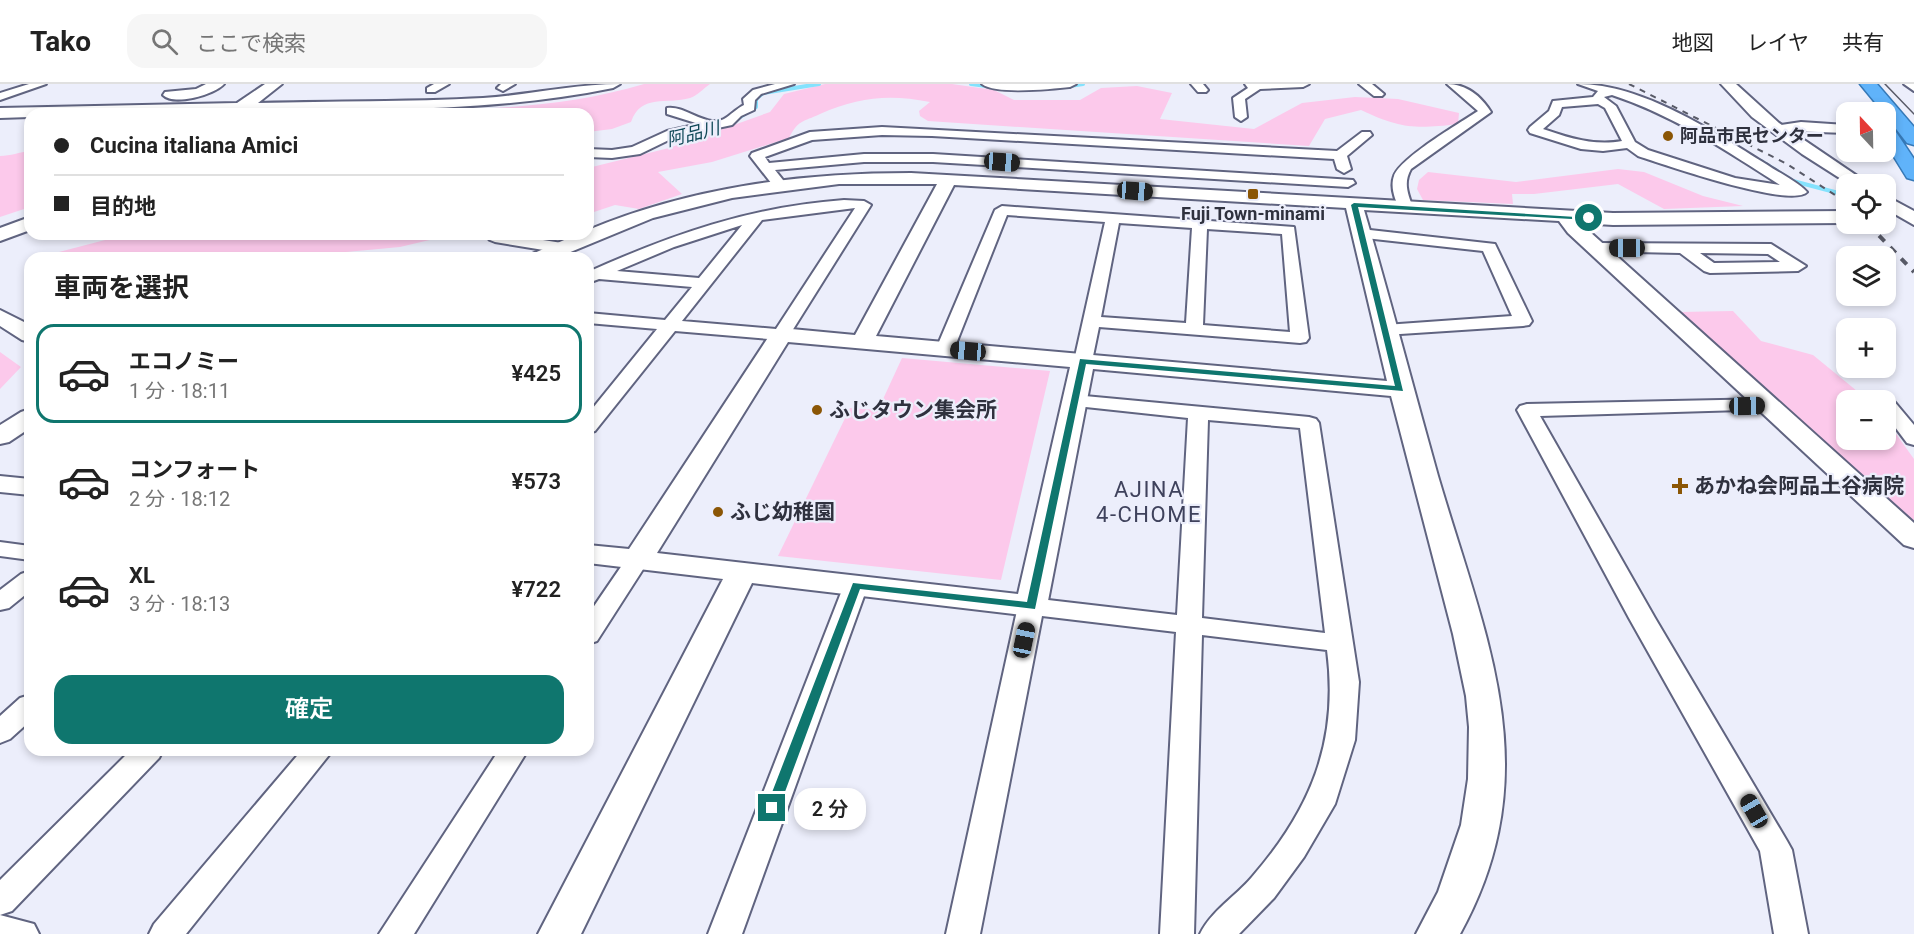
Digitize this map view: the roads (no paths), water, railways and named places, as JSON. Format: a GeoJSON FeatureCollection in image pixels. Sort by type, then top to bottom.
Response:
{"type":"FeatureCollection","features":[{"type":"Feature","properties":{"kind":"highway"},"geometry":{"type":"LineString","coordinates":[[1860,88],[1866,102]]}},
{"type":"Feature","properties":{"kind":"highway"},"geometry":{"type":"LineString","coordinates":[[1860,88],[1914,139]]}},
{"type":"Feature","properties":{"kind":"highway"},"geometry":{"type":"LineString","coordinates":[[1896,147],[1914,174]]}},
{"type":"Feature","properties":{"kind":"street"},"geometry":{"type":"LineString","coordinates":[[0,98],[40,84]]}},
{"type":"Feature","properties":{"kind":"street"},"geometry":{"type":"LineString","coordinates":[[0,98],[188,95],[203,92],[217,84]]}},
{"type":"Feature","properties":{"kind":"street"},"geometry":{"type":"LineString","coordinates":[[239,108],[275,84]]}},
{"type":"Feature","properties":{"kind":"street"},"geometry":{"type":"LineString","coordinates":[[322,91],[541,84]]}},
{"type":"Feature","properties":{"kind":"street"},"geometry":{"type":"LineString","coordinates":[[315,108],[502,101],[558,95],[614,84]]}},
{"type":"Feature","properties":{"kind":"street"},"geometry":{"type":"LineString","coordinates":[[594,146],[612,153],[635,151],[671,134],[728,122],[737,113],[750,107],[749,99],[753,94],[788,84]]}},
{"type":"Feature","properties":{"kind":"street"},"geometry":{"type":"LineString","coordinates":[[988,84],[1039,87],[1070,84]]}},
{"type":"Feature","properties":{"kind":"street"},"geometry":{"type":"LineString","coordinates":[[1241,117],[1239,98],[1250,88],[1301,84],[1312,92]]}},
{"type":"Feature","properties":{"kind":"street"},"geometry":{"type":"LineString","coordinates":[[1365,84],[1378,94]]}},
{"type":"Feature","properties":{"kind":"street"},"geometry":{"type":"LineString","coordinates":[[1406,208],[1398,185],[1398,178],[1406,166],[1485,112],[1480,104],[1453,84]]}},
{"type":"Feature","properties":{"kind":"street"},"geometry":{"type":"LineString","coordinates":[[1728,84],[1747,106],[1783,135],[1844,174]]}},
{"type":"Feature","properties":{"kind":"street"},"geometry":{"type":"LineString","coordinates":[[1910,84],[1914,88]]}},
{"type":"Feature","properties":{"kind":"street"},"geometry":{"type":"LineString","coordinates":[[1250,88],[1265,98]]}},
{"type":"Feature","properties":{"kind":"street"},"geometry":{"type":"LineString","coordinates":[[1599,89],[1623,128],[1629,144],[1643,153],[1731,181],[1756,187],[1800,192],[1691,124],[1643,102],[1599,89],[1557,104],[1555,111],[1534,130],[1571,144],[1597,148],[1629,144]]}},
{"type":"Feature","properties":{"kind":"street"},"geometry":{"type":"LineString","coordinates":[[672,110],[713,125]]}},
{"type":"Feature","properties":{"kind":"street"},"geometry":{"type":"LineString","coordinates":[[0,113],[24,113]]}},
{"type":"Feature","properties":{"kind":"street"},"geometry":{"type":"LineString","coordinates":[[1783,135],[1785,128],[1801,126],[1836,128]]}},
{"type":"Feature","properties":{"kind":"street"},"geometry":{"type":"LineString","coordinates":[[780,185],[757,156],[803,138],[860,128],[1340,155],[1366,135]]}},
{"type":"Feature","properties":{"kind":"street"},"geometry":{"type":"LineString","coordinates":[[1113,189],[1124,143]]}},
{"type":"Feature","properties":{"kind":"street"},"geometry":{"type":"LineString","coordinates":[[1340,155],[1400,389],[1474,657],[1485,706],[1488,757],[1483,811],[1468,868],[1437,934]]}},
{"type":"Feature","properties":{"kind":"street"},"geometry":{"type":"LineString","coordinates":[[766,166],[841,159],[910,157],[1118,169],[1354,207],[1489,247],[1523,321],[1385,330]]}},
{"type":"Feature","properties":{"kind":"street"},"geometry":{"type":"LineString","coordinates":[[594,234],[662,210],[731,193],[780,185],[875,178],[948,179],[1354,207],[1565,217],[1648,220],[1836,216]]}},
{"type":"Feature","properties":{"kind":"street"},"geometry":{"type":"LineString","coordinates":[[862,342],[948,179]]}},
{"type":"Feature","properties":{"kind":"street"},"geometry":{"type":"LineString","coordinates":[[594,275],[679,237],[758,215],[819,207],[864,205],[594,626]]}},
{"type":"Feature","properties":{"kind":"street"},"geometry":{"type":"LineString","coordinates":[[1896,208],[1914,220]]}},
{"type":"Feature","properties":{"kind":"street"},"geometry":{"type":"LineString","coordinates":[[945,349],[1002,210],[1289,230],[1300,338],[1091,321]]}},
{"type":"Feature","properties":{"kind":"street"},"geometry":{"type":"LineString","coordinates":[[594,420],[758,215]]}},
{"type":"Feature","properties":{"kind":"street"},"geometry":{"type":"LineString","coordinates":[[963,934],[1113,217]]}},
{"type":"Feature","properties":{"kind":"street"},"geometry":{"type":"LineString","coordinates":[[1565,217],[1914,539]]}},
{"type":"Feature","properties":{"kind":"street"},"geometry":{"type":"LineString","coordinates":[[1896,219],[1914,220]]}},
{"type":"Feature","properties":{"kind":"street"},"geometry":{"type":"LineString","coordinates":[[1194,330],[1200,223]]}},
{"type":"Feature","properties":{"kind":"street"},"geometry":{"type":"LineString","coordinates":[[0,235],[24,225]]}},
{"type":"Feature","properties":{"kind":"street"},"geometry":{"type":"LineString","coordinates":[[513,240],[562,248]]}},
{"type":"Feature","properties":{"kind":"street"},"geometry":{"type":"LineString","coordinates":[[553,252],[581,240]]}},
{"type":"Feature","properties":{"kind":"street"},"geometry":{"type":"LineString","coordinates":[[1596,248],[1683,248],[1771,249],[1798,266],[1710,268],[1683,248]]}},
{"type":"Feature","properties":{"kind":"street"},"geometry":{"type":"LineString","coordinates":[[594,276],[702,283]]}},
{"type":"Feature","properties":{"kind":"street"},"geometry":{"type":"LineString","coordinates":[[0,316],[24,331]]}},
{"type":"Feature","properties":{"kind":"street"},"geometry":{"type":"LineString","coordinates":[[594,318],[1400,389]]}},
{"type":"Feature","properties":{"kind":"street"},"geometry":{"type":"LineString","coordinates":[[1074,401],[1309,423],[1345,682],[1341,740],[1320,804],[1293,848],[1263,888],[1217,934]]}},
{"type":"Feature","properties":{"kind":"street"},"geometry":{"type":"LineString","coordinates":[[1768,405],[1527,410],[1642,618],[1776,850],[1791,934]]}},
{"type":"Feature","properties":{"kind":"street"},"geometry":{"type":"LineString","coordinates":[[1177,934],[1198,413]]}},
{"type":"Feature","properties":{"kind":"street"},"geometry":{"type":"LineString","coordinates":[[1896,415],[1914,439]]}},
{"type":"Feature","properties":{"kind":"street"},"geometry":{"type":"LineString","coordinates":[[0,436],[24,421]]}},
{"type":"Feature","properties":{"kind":"street"},"geometry":{"type":"LineString","coordinates":[[0,549],[24,552]]}},
{"type":"Feature","properties":{"kind":"street"},"geometry":{"type":"LineString","coordinates":[[594,555],[1339,643]]}},
{"type":"Feature","properties":{"kind":"street"},"geometry":{"type":"LineString","coordinates":[[559,934],[742,572]]}},
{"type":"Feature","properties":{"kind":"street"},"geometry":{"type":"LineString","coordinates":[[0,602],[24,584]]}},
{"type":"Feature","properties":{"kind":"street"},"geometry":{"type":"LineString","coordinates":[[725,934],[856,585]]}},
{"type":"Feature","properties":{"kind":"street"},"geometry":{"type":"LineString","coordinates":[[0,732],[24,710]]}},
{"type":"Feature","properties":{"kind":"street"},"geometry":{"type":"LineString","coordinates":[[0,901],[143,756]]}},
{"type":"Feature","properties":{"kind":"street"},"geometry":{"type":"LineString","coordinates":[[166,934],[314,756]]}},
{"type":"Feature","properties":{"kind":"street"},"geometry":{"type":"LineString","coordinates":[[396,934],[510,756]]}},
{"type":"Feature","properties":{"kind":"street"},"geometry":{"type":"LineString","coordinates":[[0,930],[22,934]]}},
{"type":"Feature","properties":{"kind":"waterway","name":"阿品川"},"geometry":{"type":"LineString","coordinates":[[727,125],[756,107],[756,99],[763,93],[819,84]]}},
{"type":"Feature","properties":{"kind":"waterway","name":"阿品川"},"geometry":{"type":"LineString","coordinates":[[971,84],[995,87]]}},
{"type":"Feature","properties":{"kind":"waterway","name":"阿品川"},"geometry":{"type":"LineString","coordinates":[[1063,87],[1083,84]]}},
{"type":"Feature","properties":{"kind":"waterway","name":"阿品川"},"geometry":{"type":"LineString","coordinates":[[1759,160],[1793,181],[1836,192]]}},
{"type":"Feature","properties":{"kind":"tram line"},"geometry":{"type":"LineString","coordinates":[[1885,84],[1914,114]]}},
{"type":"Feature","properties":{"kind":"railway"},"geometry":{"type":"LineString","coordinates":[[1629,84],[1787,164],[1836,196]]}},
{"type":"Feature","properties":{"kind":"railway"},"geometry":{"type":"LineString","coordinates":[[1878,234],[1914,272]]}},
{"type":"Feature","properties":{"kind":"place","name":"阿品市民センター"},"geometry":{"type":"Point","coordinates":[1668,136]}},
{"type":"Feature","properties":{"kind":"place","name":"Fuji Town-minami"},"geometry":{"type":"Point","coordinates":[1253,194]}},
{"type":"Feature","properties":{"kind":"place","name":"ふじタウン集会所"},"geometry":{"type":"Point","coordinates":[817,410]}},
{"type":"Feature","properties":{"kind":"place","name":"あかね会阿品土谷病院"},"geometry":{"type":"Point","coordinates":[1680,486]}},
{"type":"Feature","properties":{"kind":"place","name":"ふじ幼稚園"},"geometry":{"type":"Point","coordinates":[718,512]}},
{"type":"Feature","properties":{"kind":"district","name":"AJINA 4-CHOME"},"geometry":{"type":"Point","coordinates":[1149,502]}}]}
